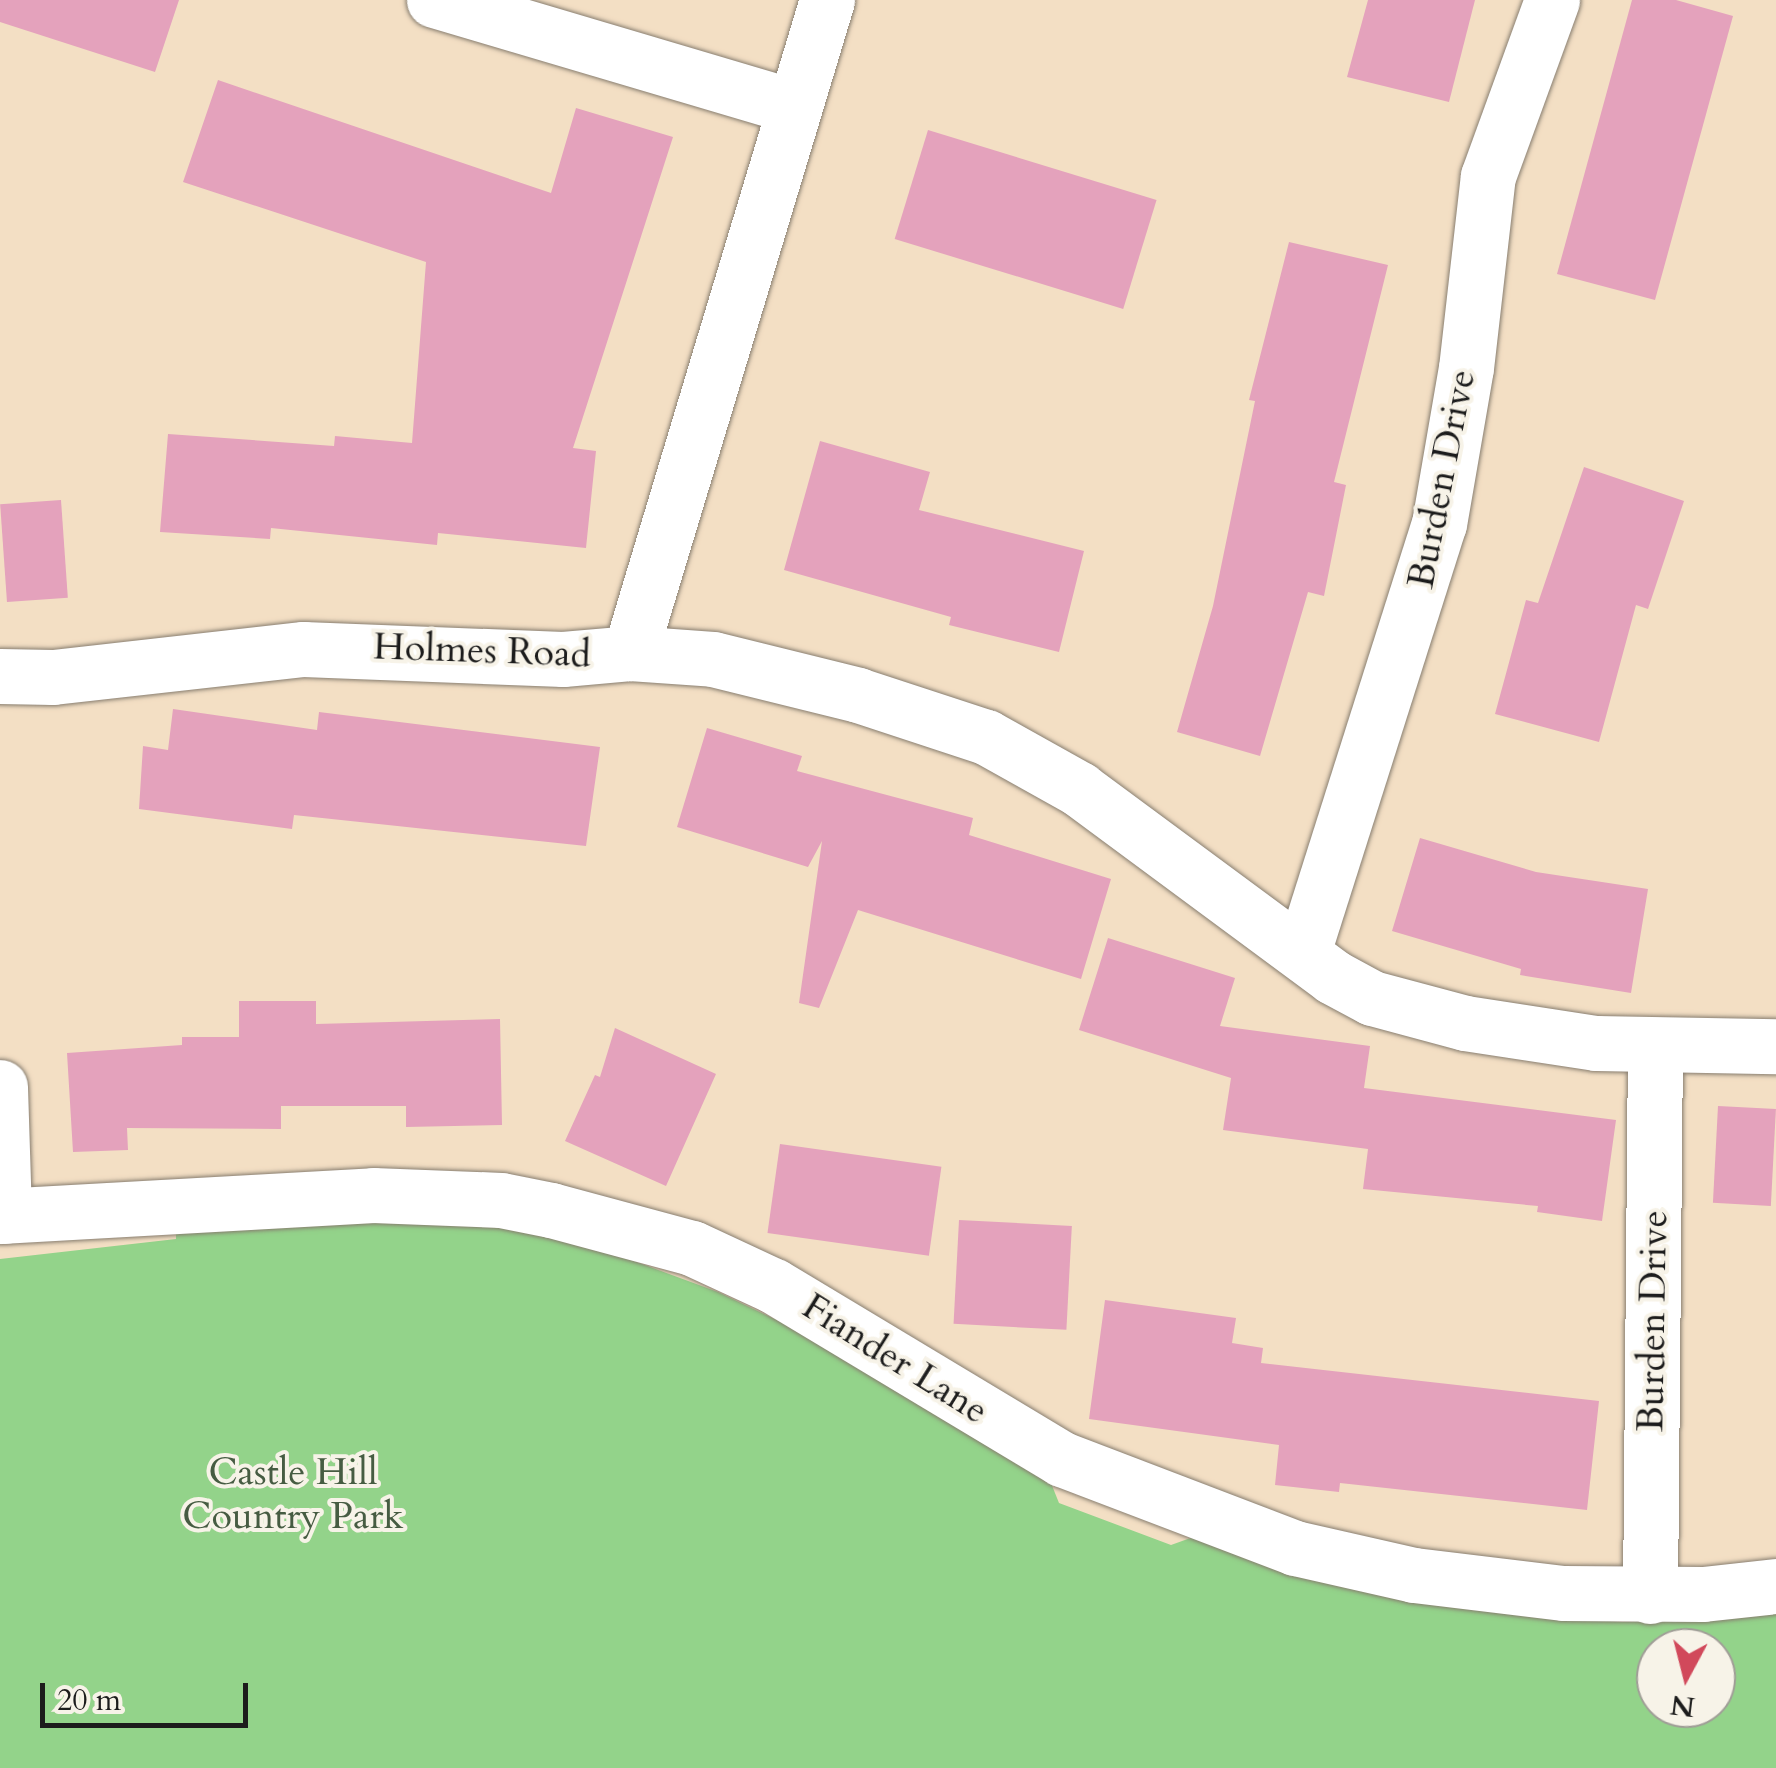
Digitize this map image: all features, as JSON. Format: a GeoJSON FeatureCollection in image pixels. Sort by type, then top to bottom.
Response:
{"type":"FeatureCollection","features":[{"type":"Feature","properties":{"kind":"street"},"geometry":{"type":"LineString","coordinates":[[434,0],[792,106]]}},
{"type":"Feature","properties":{"kind":"street","name":"Holmes Road"},"geometry":{"type":"LineString","coordinates":[[2,690],[323,648],[562,658],[630,653],[826,0]]}},
{"type":"Feature","properties":{"kind":"street","name":"Burden Drive"},"geometry":{"type":"LineString","coordinates":[[1304,952],[1439,524],[1466,368],[1488,176],[1552,0]]}},
{"type":"Feature","properties":{"kind":"street"},"geometry":{"type":"LineString","coordinates":[[630,653],[713,658],[858,695],[986,737],[1094,799],[1333,977],[1410,1010],[1562,1038],[1655,1045],[1776,1046]]}},
{"type":"Feature","properties":{"kind":"street","name":"Burden Drive"},"geometry":{"type":"LineString","coordinates":[[1650,1596],[1655,1045]]}},
{"type":"Feature","properties":{"kind":"street"},"geometry":{"type":"LineString","coordinates":[[0,1087],[2,1216]]}},
{"type":"Feature","properties":{"kind":"street","name":"Fiander Lane"},"geometry":{"type":"LineString","coordinates":[[2,1216],[373,1195],[484,1199],[551,1210],[692,1248],[774,1286],[1062,1459],[1222,1523],[1340,1560],[1414,1575],[1562,1594],[1650,1596],[1776,1586]]}},
{"type":"Feature","properties":{"kind":"green space","name":"Castle Hill Country Park"},"geometry":{"type":"Polygon","coordinates":[[[454,1220],[550,1230],[718,1292],[829,1345],[1047,1473],[1059,1503],[1171,1545],[1196,1536],[1453,1604],[1622,1622],[1776,1613],[1776,1768],[0,1768],[0,1259],[176,1239],[176,1226],[454,1220]]]}},
{"type":"Feature","properties":{"kind":"building"},"geometry":{"type":"Polygon","coordinates":[[[0,0],[179,0],[155,72],[0,22],[0,0]]]}},
{"type":"Feature","properties":{"kind":"building"},"geometry":{"type":"Polygon","coordinates":[[[1368,0],[1475,0],[1449,102],[1347,77],[1368,0]]]}},
{"type":"Feature","properties":{"kind":"building"},"geometry":{"type":"Polygon","coordinates":[[[1632,0],[1676,0],[1733,16],[1655,300],[1557,274],[1632,0]]]}},
{"type":"Feature","properties":{"kind":"building"},"geometry":{"type":"Polygon","coordinates":[[[218,80],[551,193],[576,108],[673,137],[573,448],[596,451],[586,548],[438,533],[437,545],[271,528],[270,539],[160,532],[168,434],[334,446],[335,436],[412,443],[426,262],[183,182],[218,80]]]}},
{"type":"Feature","properties":{"kind":"building"},"geometry":{"type":"Polygon","coordinates":[[[928,130],[1157,200],[1123,309],[895,239],[928,130]]]}},
{"type":"Feature","properties":{"kind":"building"},"geometry":{"type":"Polygon","coordinates":[[[1289,242],[1388,265],[1334,482],[1346,485],[1324,596],[1308,592],[1260,756],[1177,732],[1213,606],[1255,401],[1249,400],[1289,242]]]}},
{"type":"Feature","properties":{"kind":"building"},"geometry":{"type":"Polygon","coordinates":[[[820,441],[930,472],[919,510],[1084,551],[1059,652],[949,625],[951,617],[784,570],[820,441]]]}},
{"type":"Feature","properties":{"kind":"building"},"geometry":{"type":"Polygon","coordinates":[[[1584,467],[1684,501],[1648,609],[1636,605],[1599,742],[1495,714],[1526,600],[1538,603],[1584,467]]]}},
{"type":"Feature","properties":{"kind":"building"},"geometry":{"type":"Polygon","coordinates":[[[61,500],[68,598],[7,602],[0,504],[61,500]]]}},
{"type":"Feature","properties":{"kind":"building"},"geometry":{"type":"Polygon","coordinates":[[[173,709],[317,730],[319,712],[600,747],[586,846],[294,815],[292,829],[139,809],[143,746],[168,750],[173,709]]]}},
{"type":"Feature","properties":{"kind":"building"},"geometry":{"type":"Polygon","coordinates":[[[707,728],[802,756],[797,771],[973,818],[969,835],[1111,879],[1081,979],[858,910],[819,1008],[799,1003],[822,841],[808,867],[677,827],[707,728]]]}},
{"type":"Feature","properties":{"kind":"building"},"geometry":{"type":"Polygon","coordinates":[[[1420,838],[1536,872],[1648,889],[1631,993],[1520,975],[1521,969],[1392,931],[1420,838]]]}},
{"type":"Feature","properties":{"kind":"building"},"geometry":{"type":"Polygon","coordinates":[[[1108,938],[1235,978],[1220,1026],[1370,1046],[1364,1088],[1616,1120],[1602,1221],[1537,1212],[1538,1206],[1363,1189],[1368,1149],[1223,1130],[1231,1078],[1079,1030],[1108,938]]]}},
{"type":"Feature","properties":{"kind":"building"},"geometry":{"type":"Polygon","coordinates":[[[239,1001],[316,1001],[316,1024],[500,1019],[502,1125],[406,1127],[406,1106],[281,1106],[281,1129],[127,1128],[128,1150],[73,1152],[67,1053],[182,1045],[182,1037],[239,1037],[239,1001]]]}},
{"type":"Feature","properties":{"kind":"building"},"geometry":{"type":"Polygon","coordinates":[[[615,1028],[716,1074],[666,1186],[565,1141],[595,1075],[600,1077],[615,1028]]]}},
{"type":"Feature","properties":{"kind":"building"},"geometry":{"type":"Polygon","coordinates":[[[1718,1106],[1776,1109],[1771,1206],[1713,1203],[1718,1106]]]}},
{"type":"Feature","properties":{"kind":"building"},"geometry":{"type":"Polygon","coordinates":[[[780,1144],[941,1167],[929,1256],[767,1233],[780,1144]]]}},
{"type":"Feature","properties":{"kind":"building"},"geometry":{"type":"Polygon","coordinates":[[[959,1220],[1072,1226],[1066,1330],[954,1324],[959,1220]]]}},
{"type":"Feature","properties":{"kind":"building"},"geometry":{"type":"Polygon","coordinates":[[[1105,1300],[1236,1318],[1232,1343],[1263,1348],[1261,1363],[1599,1401],[1587,1510],[1340,1483],[1339,1492],[1275,1485],[1279,1445],[1089,1419],[1105,1300]]]}}]}
